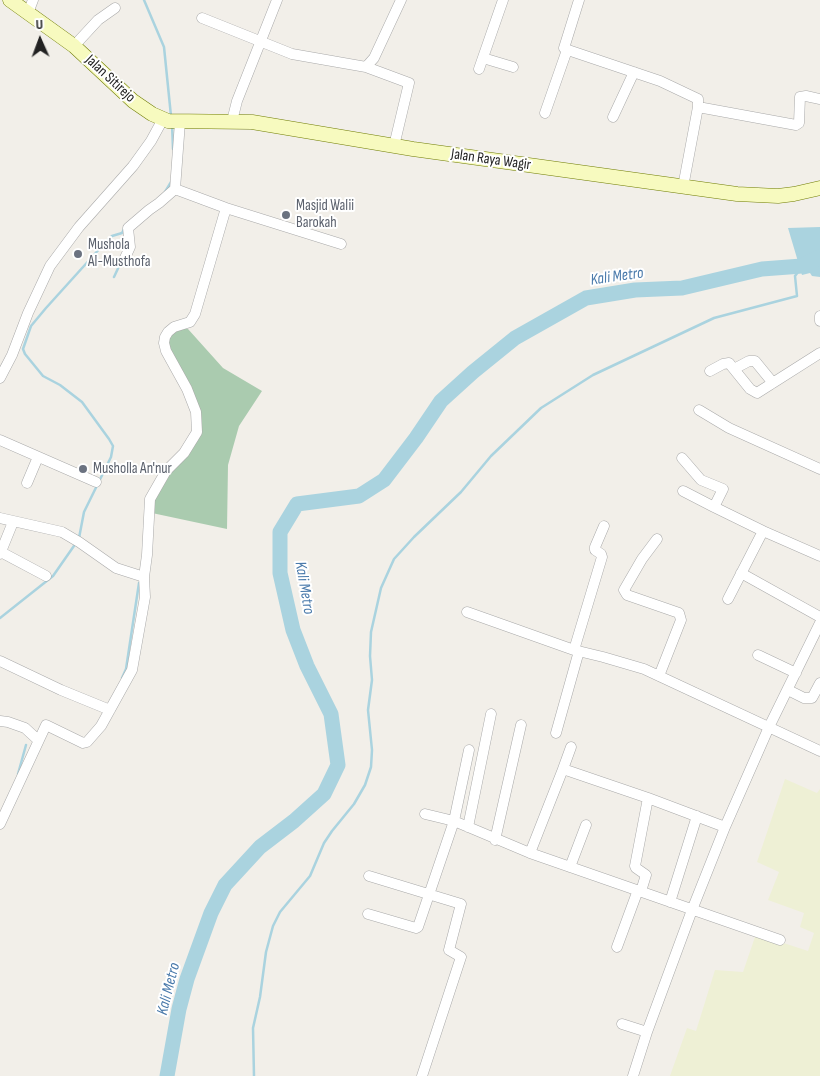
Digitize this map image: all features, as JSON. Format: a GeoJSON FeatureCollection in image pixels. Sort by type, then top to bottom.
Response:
{"type":"FeatureCollection","features":[{"type":"Feature","properties":{"kind":"main road","name":"Jalan Sitirejo"},"geometry":{"type":"LineString","coordinates":[[10,0],[74,46],[133,101],[152,114],[172,121]]}},
{"type":"Feature","properties":{"kind":"main road","name":"Jalan Raya Wagir"},"geometry":{"type":"LineString","coordinates":[[172,121],[232,122],[278,126],[394,146],[760,196],[794,194],[820,188]]}},
{"type":"Feature","properties":{"kind":"street"},"geometry":{"type":"LineString","coordinates":[[28,13],[34,0]]}},
{"type":"Feature","properties":{"kind":"street"},"geometry":{"type":"LineString","coordinates":[[232,122],[237,101],[277,0]]}},
{"type":"Feature","properties":{"kind":"street"},"geometry":{"type":"LineString","coordinates":[[366,67],[374,58],[401,0]]}},
{"type":"Feature","properties":{"kind":"street"},"geometry":{"type":"LineString","coordinates":[[479,69],[503,0]]}},
{"type":"Feature","properties":{"kind":"street"},"geometry":{"type":"LineString","coordinates":[[579,0],[564,48],[660,81],[696,98],[699,102],[683,186]]}},
{"type":"Feature","properties":{"kind":"street"},"geometry":{"type":"LineString","coordinates":[[74,46],[98,20],[115,8]]}},
{"type":"Feature","properties":{"kind":"street"},"geometry":{"type":"LineString","coordinates":[[202,18],[292,54],[366,67],[409,82],[394,146]]}},
{"type":"Feature","properties":{"kind":"street"},"geometry":{"type":"LineString","coordinates":[[545,113],[567,50]]}},
{"type":"Feature","properties":{"kind":"street"},"geometry":{"type":"LineString","coordinates":[[483,58],[512,67]]}},
{"type":"Feature","properties":{"kind":"street"},"geometry":{"type":"LineString","coordinates":[[613,117],[634,72]]}},
{"type":"Feature","properties":{"kind":"street"},"geometry":{"type":"LineString","coordinates":[[698,107],[796,125],[799,123],[800,97],[806,96],[820,99]]}},
{"type":"Feature","properties":{"kind":"street"},"geometry":{"type":"LineString","coordinates":[[172,121],[175,189]]}},
{"type":"Feature","properties":{"kind":"street"},"geometry":{"type":"LineString","coordinates":[[0,378],[12,355],[28,313],[50,266],[79,227],[133,166],[151,141],[172,121]]}},
{"type":"Feature","properties":{"kind":"street"},"geometry":{"type":"LineString","coordinates":[[175,189],[226,208],[340,244]]}},
{"type":"Feature","properties":{"kind":"street"},"geometry":{"type":"LineString","coordinates":[[124,260],[130,246],[128,228],[175,189]]}},
{"type":"Feature","properties":{"kind":"street"},"geometry":{"type":"LineString","coordinates":[[0,824],[46,725],[83,743],[87,742],[101,726],[133,667],[144,597],[150,499],[166,471],[184,452],[197,432],[196,412],[187,389],[166,352],[165,337],[174,327],[190,322],[194,314],[226,208]]}},
{"type":"Feature","properties":{"kind":"street"},"geometry":{"type":"LineString","coordinates":[[820,316],[820,321]]}},
{"type":"Feature","properties":{"kind":"street"},"geometry":{"type":"LineString","coordinates":[[710,371],[729,363],[753,392],[761,392],[820,353]]}},
{"type":"Feature","properties":{"kind":"street"},"geometry":{"type":"LineString","coordinates":[[734,369],[749,361],[755,361],[773,383]]}},
{"type":"Feature","properties":{"kind":"street"},"geometry":{"type":"LineString","coordinates":[[699,410],[729,428],[820,469]]}},
{"type":"Feature","properties":{"kind":"street"},"geometry":{"type":"LineString","coordinates":[[0,440],[96,482]]}},
{"type":"Feature","properties":{"kind":"street"},"geometry":{"type":"LineString","coordinates":[[27,483],[38,457]]}},
{"type":"Feature","properties":{"kind":"street"},"geometry":{"type":"LineString","coordinates":[[682,458],[697,476],[723,489],[714,507]]}},
{"type":"Feature","properties":{"kind":"street"},"geometry":{"type":"LineString","coordinates":[[682,491],[763,531],[820,556]]}},
{"type":"Feature","properties":{"kind":"street"},"geometry":{"type":"LineString","coordinates":[[0,518],[62,532],[116,568],[144,577]]}},
{"type":"Feature","properties":{"kind":"street"},"geometry":{"type":"LineString","coordinates":[[13,522],[0,553],[46,576]]}},
{"type":"Feature","properties":{"kind":"street"},"geometry":{"type":"LineString","coordinates":[[556,734],[602,557],[595,548],[604,526]]}},
{"type":"Feature","properties":{"kind":"street"},"geometry":{"type":"LineString","coordinates":[[728,599],[763,531]]}},
{"type":"Feature","properties":{"kind":"street"},"geometry":{"type":"LineString","coordinates":[[657,539],[624,590],[627,595],[679,613],[681,620],[659,676]]}},
{"type":"Feature","properties":{"kind":"street"},"geometry":{"type":"LineString","coordinates":[[741,573],[820,616]]}},
{"type":"Feature","properties":{"kind":"street"},"geometry":{"type":"LineString","coordinates":[[467,612],[577,651],[603,656],[644,669],[820,751]]}},
{"type":"Feature","properties":{"kind":"street"},"geometry":{"type":"LineString","coordinates":[[633,1076],[647,1032],[692,910],[725,828],[769,727],[820,623]]}},
{"type":"Feature","properties":{"kind":"street"},"geometry":{"type":"LineString","coordinates":[[758,655],[796,673]]}},
{"type":"Feature","properties":{"kind":"street"},"geometry":{"type":"LineString","coordinates":[[0,661],[61,690],[110,710]]}},
{"type":"Feature","properties":{"kind":"street"},"geometry":{"type":"LineString","coordinates":[[788,690],[804,698],[812,698],[820,683]]}},
{"type":"Feature","properties":{"kind":"street"},"geometry":{"type":"LineString","coordinates":[[468,827],[491,714]]}},
{"type":"Feature","properties":{"kind":"street"},"geometry":{"type":"LineString","coordinates":[[0,721],[24,728],[38,740]]}},
{"type":"Feature","properties":{"kind":"street"},"geometry":{"type":"LineString","coordinates":[[495,840],[520,725]]}},
{"type":"Feature","properties":{"kind":"street"},"geometry":{"type":"LineString","coordinates":[[530,853],[571,747]]}},
{"type":"Feature","properties":{"kind":"street"},"geometry":{"type":"LineString","coordinates":[[368,914],[417,928],[454,821],[469,750]]}},
{"type":"Feature","properties":{"kind":"street"},"geometry":{"type":"LineString","coordinates":[[563,769],[648,798],[725,828]]}},
{"type":"Feature","properties":{"kind":"street"},"geometry":{"type":"LineString","coordinates":[[617,947],[646,875],[635,866],[648,798]]}},
{"type":"Feature","properties":{"kind":"street"},"geometry":{"type":"LineString","coordinates":[[425,814],[454,821],[495,840],[530,853],[780,940]]}},
{"type":"Feature","properties":{"kind":"street"},"geometry":{"type":"LineString","coordinates":[[670,902],[697,816]]}},
{"type":"Feature","properties":{"kind":"street"},"geometry":{"type":"LineString","coordinates":[[570,867],[586,825]]}},
{"type":"Feature","properties":{"kind":"street"},"geometry":{"type":"LineString","coordinates":[[369,876],[461,904],[450,950],[450,952],[461,957],[422,1076]]}},
{"type":"Feature","properties":{"kind":"street"},"geometry":{"type":"LineString","coordinates":[[622,1024],[647,1032]]}},
{"type":"Feature","properties":{"kind":"green space"},"geometry":{"type":"Polygon","coordinates":[[[182,328],[188,329],[223,368],[262,391],[239,426],[228,465],[227,529],[152,513],[152,501],[200,429],[167,349],[169,335],[182,328]]]}},
{"type":"Feature","properties":{"kind":"green space"},"geometry":{"type":"Polygon","coordinates":[[[785,779],[817,793],[820,789],[820,1076],[670,1076],[687,1028],[696,1031],[715,970],[743,972],[756,934],[808,951],[814,933],[800,927],[804,913],[768,900],[779,872],[757,862],[785,779]]]}},
{"type":"Feature","properties":{"kind":"water"},"geometry":{"type":"Polygon","coordinates":[[[820,227],[820,277],[812,276],[810,273],[802,275],[788,228],[820,227]]]}},
{"type":"Feature","properties":{"kind":"waterway"},"geometry":{"type":"LineString","coordinates":[[144,0],[164,47],[171,116]]}},
{"type":"Feature","properties":{"kind":"waterway"},"geometry":{"type":"LineString","coordinates":[[172,124],[173,149]]}},
{"type":"Feature","properties":{"kind":"waterway"},"geometry":{"type":"LineString","coordinates":[[165,192],[171,182]]}},
{"type":"Feature","properties":{"kind":"waterway"},"geometry":{"type":"LineString","coordinates":[[79,538],[84,512],[111,457],[113,446],[82,402],[60,385],[43,376],[23,349],[31,326],[46,308],[102,246],[112,236],[122,233],[124,229]]}},
{"type":"Feature","properties":{"kind":"waterway","name":"Kali Metro"},"geometry":{"type":"LineString","coordinates":[[167,1076],[179,1009],[187,979],[211,913],[225,885],[260,847],[294,821],[324,794],[338,765],[331,714],[307,666],[293,630],[280,573],[280,532],[297,504],[359,496],[384,480],[441,401],[473,372],[515,338],[586,298],[635,290],[682,288],[762,269],[802,266],[820,257]]}},
{"type":"Feature","properties":{"kind":"waterway"},"geometry":{"type":"LineString","coordinates":[[114,277],[121,262]]}},
{"type":"Feature","properties":{"kind":"waterway"},"geometry":{"type":"LineString","coordinates":[[254,1076],[253,1028],[260,997],[266,952],[273,926],[280,912],[310,876],[324,843],[354,804],[365,785],[371,767],[372,750],[368,710],[372,680],[371,632],[381,588],[394,559],[461,492],[491,456],[541,408],[593,375],[714,318],[797,296],[795,276],[801,268]]}},
{"type":"Feature","properties":{"kind":"waterway"},"geometry":{"type":"LineString","coordinates":[[0,618],[53,576],[76,543]]}},
{"type":"Feature","properties":{"kind":"waterway"},"geometry":{"type":"LineString","coordinates":[[122,678],[126,669],[139,583]]}},
{"type":"Feature","properties":{"kind":"waterway"},"geometry":{"type":"LineString","coordinates":[[18,774],[26,745]]}},
{"type":"Feature","properties":{"kind":"place","name":"Masjid Walii Barokah"},"geometry":{"type":"Point","coordinates":[286,215]}},
{"type":"Feature","properties":{"kind":"place","name":"Mushola Al-Musthofa"},"geometry":{"type":"Point","coordinates":[78,254]}},
{"type":"Feature","properties":{"kind":"place","name":"Musholla An'nur"},"geometry":{"type":"Point","coordinates":[83,469]}}]}
